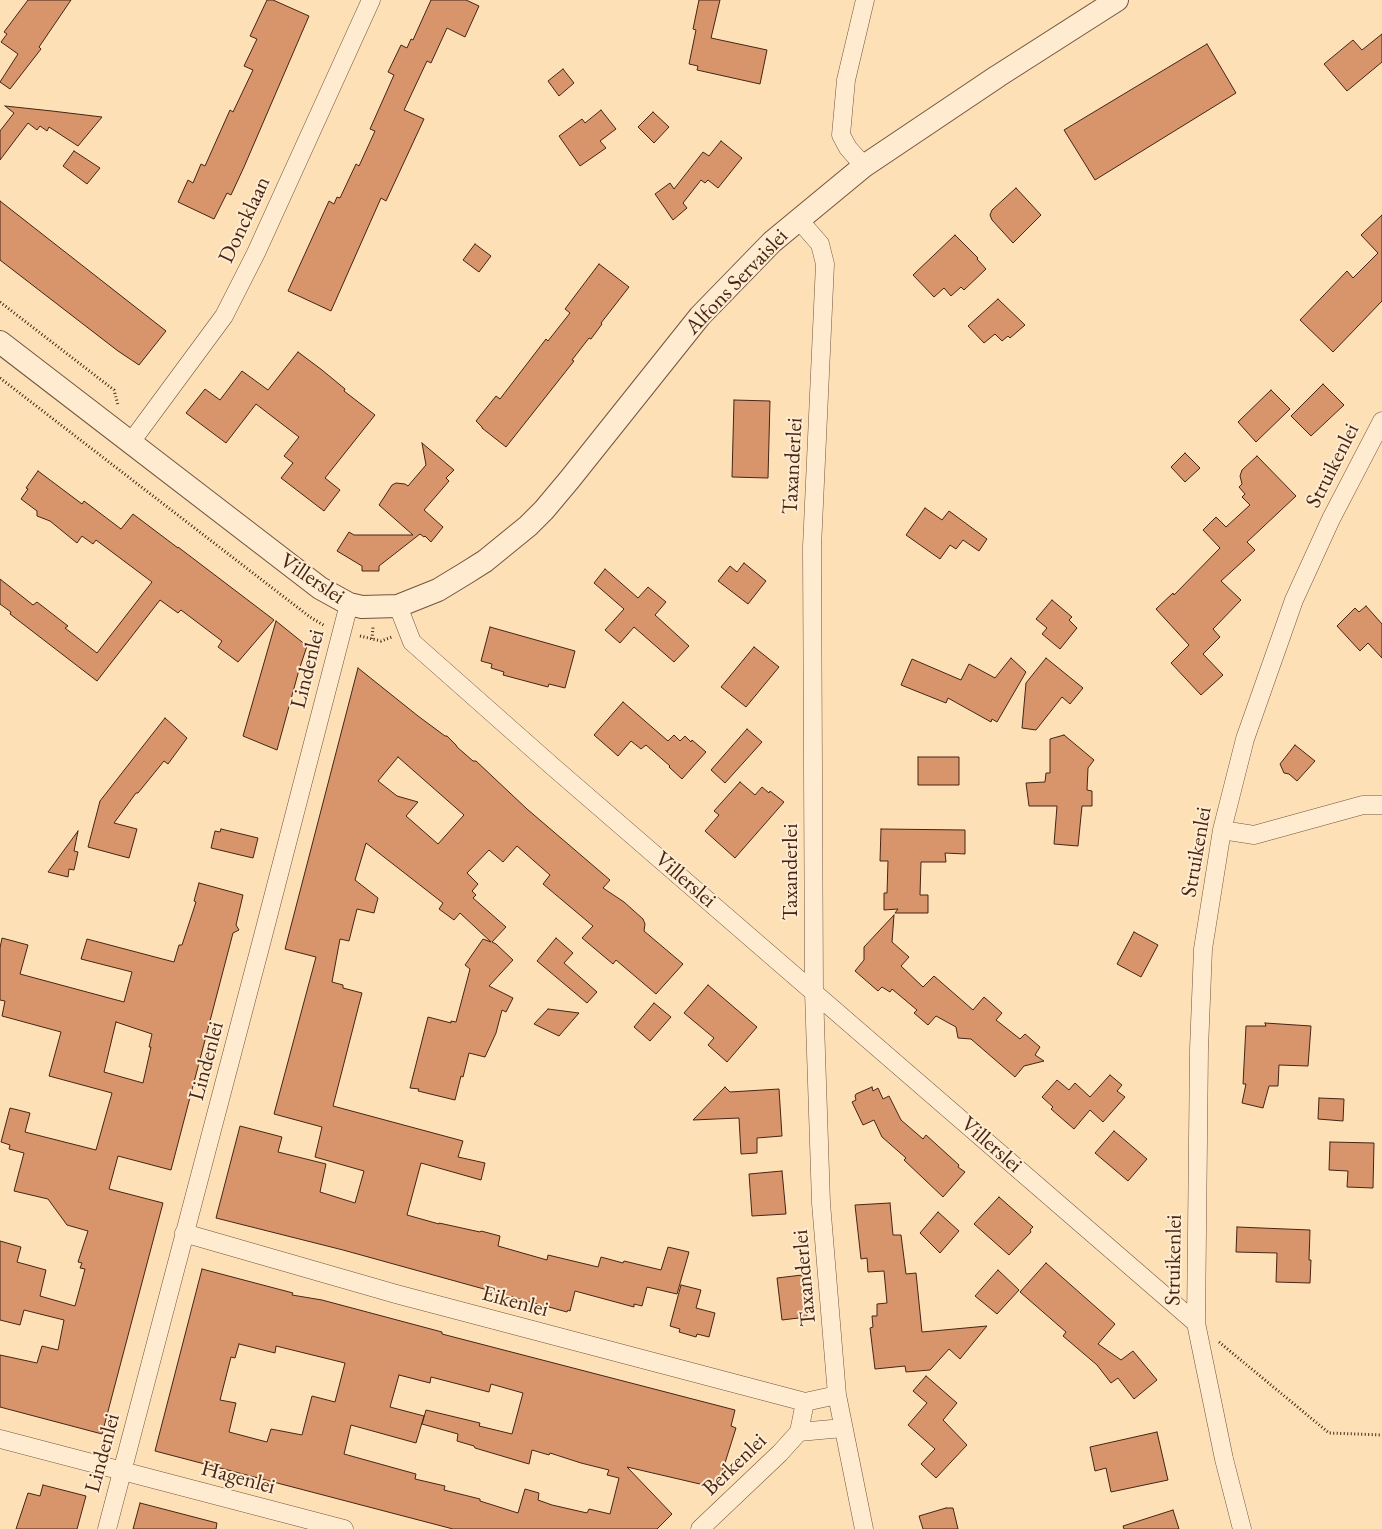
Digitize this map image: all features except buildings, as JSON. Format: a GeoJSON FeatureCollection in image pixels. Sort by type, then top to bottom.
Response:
{"type":"FeatureCollection","features":[{"type":"Feature","properties":{"kind":"street","name":"Doncklaan"},"geometry":{"type":"LineString","coordinates":[[131,442],[224,316],[256,253],[371,0]]}},
{"type":"Feature","properties":{"kind":"street"},"geometry":{"type":"LineString","coordinates":[[864,166],[848,148],[841,135],[846,80],[865,0]]}},
{"type":"Feature","properties":{"kind":"street","name":"Alfons Servaislei"},"geometry":{"type":"LineString","coordinates":[[398,606],[438,590],[466,573],[485,561],[528,526],[570,479],[700,316],[772,242],[864,166],[998,76],[1117,0]]}},
{"type":"Feature","properties":{"kind":"street","name":"Taxanderlei"},"geometry":{"type":"LineString","coordinates":[[799,220],[820,244],[825,264],[812,547],[814,992],[821,1203],[837,1396],[864,1529]]}},
{"type":"Feature","properties":{"kind":"street","name":"Villerslei"},"geometry":{"type":"LineString","coordinates":[[0,342],[320,588],[348,604],[362,607],[398,606],[412,642],[551,765],[1196,1323]]}},
{"type":"Feature","properties":{"kind":"street","name":"Struikenlei"},"geometry":{"type":"LineString","coordinates":[[1196,1323],[1199,1049],[1203,958],[1222,830],[1245,739],[1294,600],[1331,519],[1382,421]]}},
{"type":"Feature","properties":{"kind":"street","name":"Lindenlei"},"geometry":{"type":"LineString","coordinates":[[106,1529],[263,936],[348,604]]}},
{"type":"Feature","properties":{"kind":"street"},"geometry":{"type":"LineString","coordinates":[[1222,830],[1254,835],[1363,805],[1382,805]]}},
{"type":"Feature","properties":{"kind":"street","name":"Eikenlei"},"geometry":{"type":"LineString","coordinates":[[184,1233],[396,1294],[805,1402],[837,1396]]}},
{"type":"Feature","properties":{"kind":"street"},"geometry":{"type":"LineString","coordinates":[[1196,1323],[1224,1459],[1242,1529]]}},
{"type":"Feature","properties":{"kind":"street","name":"Berkenlei"},"geometry":{"type":"LineString","coordinates":[[700,1529],[780,1453],[799,1432],[805,1402]]}},
{"type":"Feature","properties":{"kind":"street","name":"Berkenlei"},"geometry":{"type":"LineString","coordinates":[[799,1432],[844,1428]]}},
{"type":"Feature","properties":{"kind":"street","name":"Hagenlei"},"geometry":{"type":"LineString","coordinates":[[0,1439],[344,1529]]}},
{"type":"Feature","properties":{"kind":"path"},"geometry":{"type":"LineString","coordinates":[[0,302],[114,390],[118,408]]}},
{"type":"Feature","properties":{"kind":"path"},"geometry":{"type":"LineString","coordinates":[[0,378],[324,626],[381,641],[407,630]]}},
{"type":"Feature","properties":{"kind":"path"},"geometry":{"type":"LineString","coordinates":[[1196,1323],[1329,1433],[1382,1435]]}}]}
